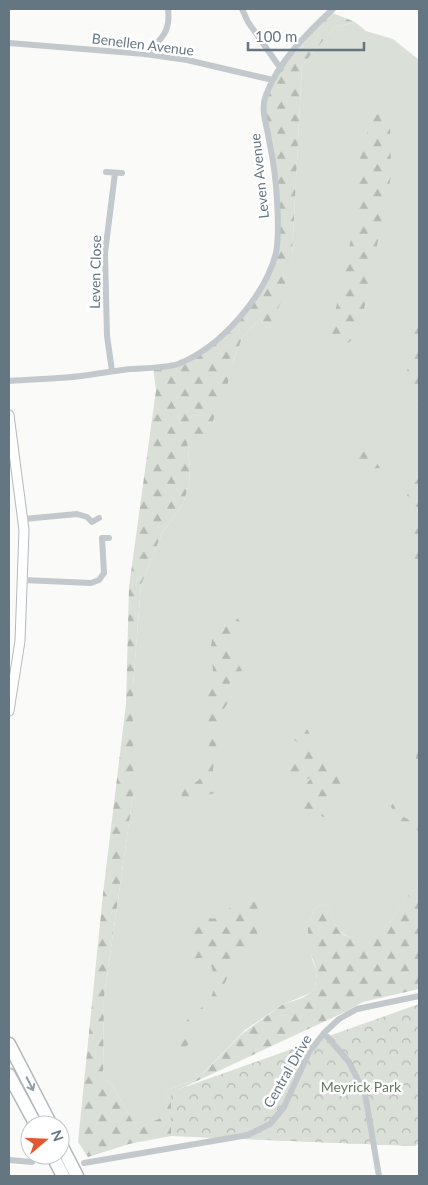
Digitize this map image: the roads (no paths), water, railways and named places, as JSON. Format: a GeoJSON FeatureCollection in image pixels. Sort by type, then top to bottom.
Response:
{"type":"FeatureCollection","features":[{"type":"Feature","properties":{"kind":"highway"},"geometry":{"type":"LineString","coordinates":[[9,1044],[46,1115]]}},
{"type":"Feature","properties":{"kind":"highway"},"geometry":{"type":"LineString","coordinates":[[9,1075],[31,1115]]}},
{"type":"Feature","properties":{"kind":"street"},"geometry":{"type":"LineString","coordinates":[[145,54],[165,36],[169,15],[168,9]]}},
{"type":"Feature","properties":{"kind":"street"},"geometry":{"type":"LineString","coordinates":[[242,9],[248,22],[281,69]]}},
{"type":"Feature","properties":{"kind":"street","name":"Leven Avenue"},"geometry":{"type":"LineString","coordinates":[[9,381],[82,376],[177,364],[203,351],[228,331],[245,312],[271,268],[276,252],[277,198],[263,105],[273,80],[305,35],[333,9]]}},
{"type":"Feature","properties":{"kind":"street","name":"Benellen Avenue"},"geometry":{"type":"LineString","coordinates":[[9,43],[145,54],[188,60],[273,80]]}},
{"type":"Feature","properties":{"kind":"street"},"geometry":{"type":"LineString","coordinates":[[106,172],[122,173]]}},
{"type":"Feature","properties":{"kind":"street","name":"Leven Close"},"geometry":{"type":"LineString","coordinates":[[112,371],[107,336],[105,254],[114,173]]}},
{"type":"Feature","properties":{"kind":"street"},"geometry":{"type":"LineString","coordinates":[[9,415],[24,519],[20,641],[9,711]]}},
{"type":"Feature","properties":{"kind":"street"},"geometry":{"type":"LineString","coordinates":[[24,519],[77,514],[87,517],[93,525],[99,518]]}},
{"type":"Feature","properties":{"kind":"street"},"geometry":{"type":"LineString","coordinates":[[23,580],[91,583],[99,580],[104,573],[102,538],[109,538]]}},
{"type":"Feature","properties":{"kind":"street","name":"Central Drive"},"geometry":{"type":"LineString","coordinates":[[74,1172],[248,1135],[270,1124],[284,1107],[309,1052],[324,1033],[339,1019],[357,1009],[419,996]]}},
{"type":"Feature","properties":{"kind":"street"},"geometry":{"type":"LineString","coordinates":[[324,1033],[349,1062],[365,1094],[379,1176]]}},
{"type":"Feature","properties":{"kind":"park label","name":"Meyrick Park"},"geometry":{"type":"Point","coordinates":[361,1086]}}]}
